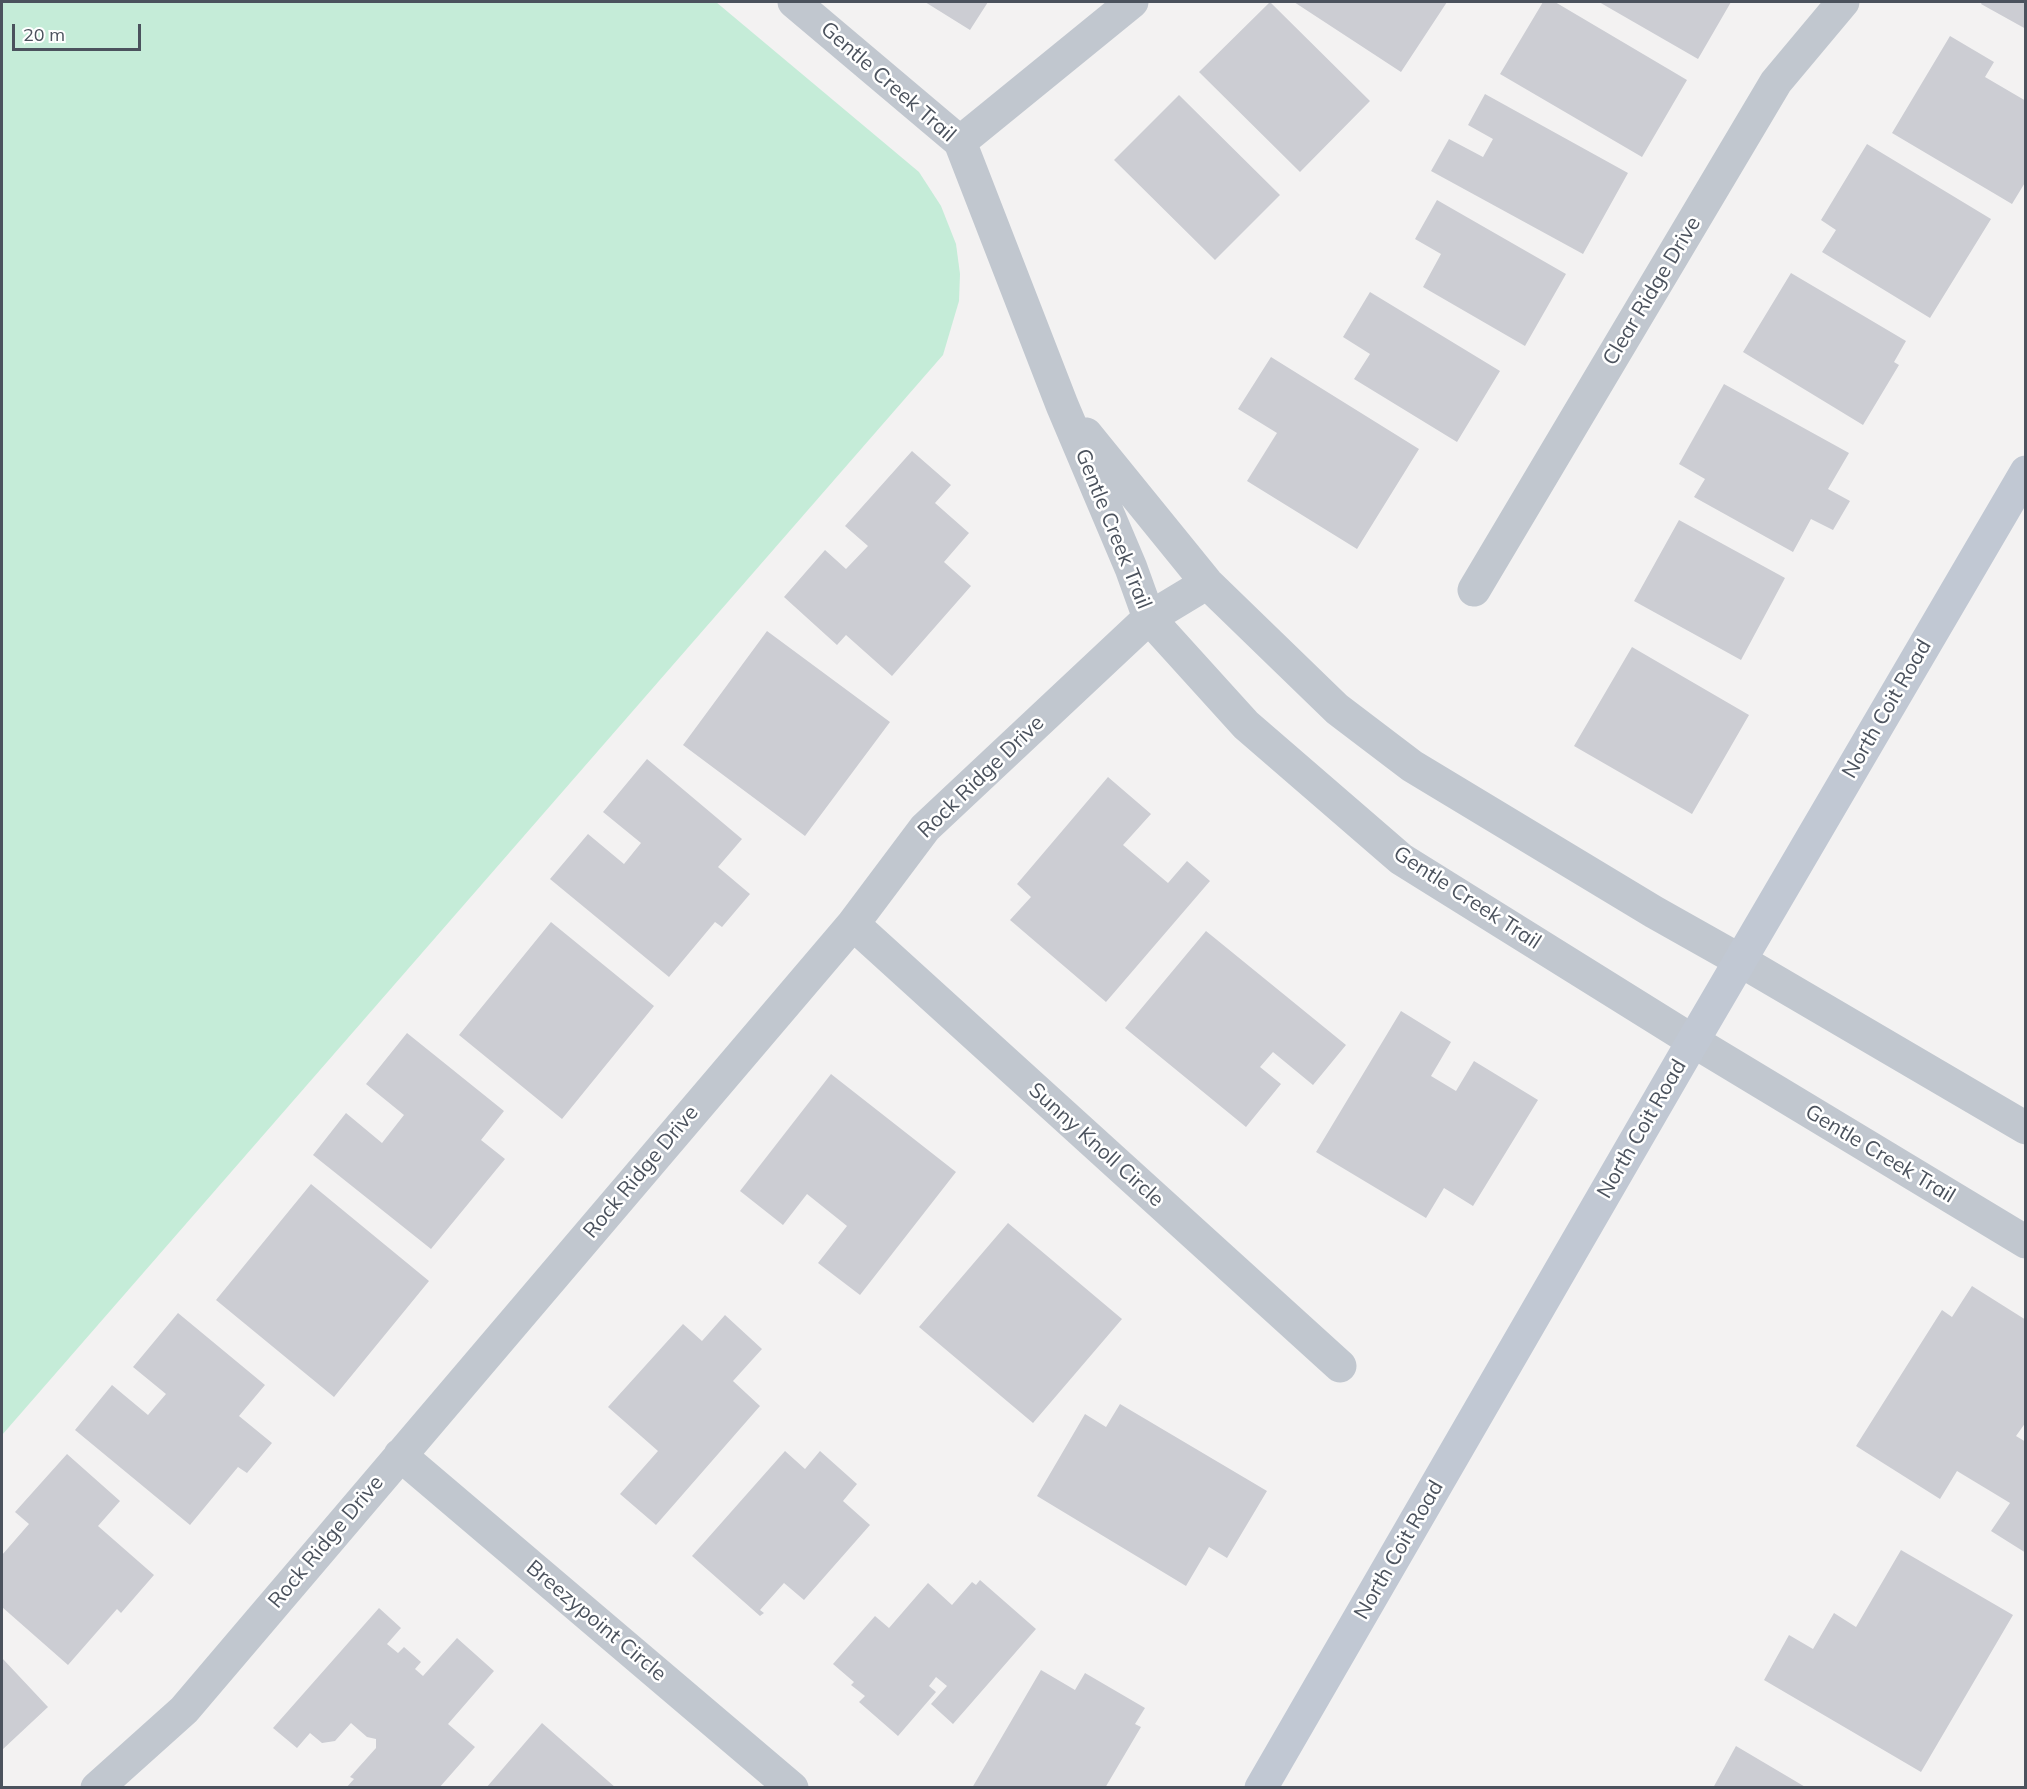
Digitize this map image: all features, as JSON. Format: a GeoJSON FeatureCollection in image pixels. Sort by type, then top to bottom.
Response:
{"type":"FeatureCollection","features":[{"type":"Feature","properties":{"kind":"street","name":"Gentle Creek Trail"},"geometry":{"type":"LineString","coordinates":[[794,2],[960,142],[1062,405],[1131,568],[1149,618],[1246,725],[1401,859],[1693,1041],[2025,1242]]}},
{"type":"Feature","properties":{"kind":"street"},"geometry":{"type":"LineString","coordinates":[[960,142],[1132,2]]}},
{"type":"Feature","properties":{"kind":"street","name":"Clear Ridge Drive"},"geometry":{"type":"LineString","coordinates":[[1474,590],[1776,82],[1843,2]]}},
{"type":"Feature","properties":{"kind":"street","name":"Gentle Creek Trail"},"geometry":{"type":"LineString","coordinates":[[1062,405],[1207,583],[1337,709],[1412,766],[1654,912],[2025,1128]]}},
{"type":"Feature","properties":{"kind":"street","name":"North Coit Road"},"geometry":{"type":"LineString","coordinates":[[1261,1788],[2025,472]]}},
{"type":"Feature","properties":{"kind":"street","name":"Rock Ridge Drive"},"geometry":{"type":"LineString","coordinates":[[98,1788],[184,1710],[853,924],[925,828],[1149,618],[1207,583]]}},
{"type":"Feature","properties":{"kind":"street","name":"Sunny Knoll Circle"},"geometry":{"type":"LineString","coordinates":[[853,924],[1340,1366]]}},
{"type":"Feature","properties":{"kind":"street","name":"Breezypoint Circle"},"geometry":{"type":"LineString","coordinates":[[400,1455],[792,1788]]}},
{"type":"Feature","properties":{"kind":"green space"},"geometry":{"type":"Polygon","coordinates":[[[2,2],[716,2],[919,172],[941,206],[956,244],[960,274],[959,301],[943,355],[2,1435],[2,2]]]}},
{"type":"Feature","properties":{"kind":"building"},"geometry":{"type":"Polygon","coordinates":[[[925,2],[988,2],[970,30],[925,2]]]}},
{"type":"Feature","properties":{"kind":"building"},"geometry":{"type":"Polygon","coordinates":[[[1270,2],[1370,101],[1300,172],[1199,72],[1270,2]]]}},
{"type":"Feature","properties":{"kind":"building"},"geometry":{"type":"Polygon","coordinates":[[[1294,2],[1447,2],[1401,72],[1294,2]]]}},
{"type":"Feature","properties":{"kind":"building"},"geometry":{"type":"Polygon","coordinates":[[[1543,2],[1555,2],[1687,80],[1642,157],[1500,74],[1543,2]]]}},
{"type":"Feature","properties":{"kind":"building"},"geometry":{"type":"Polygon","coordinates":[[[1599,2],[1731,2],[1698,59],[1599,2]]]}},
{"type":"Feature","properties":{"kind":"building"},"geometry":{"type":"Polygon","coordinates":[[[1982,2],[2026,2],[2026,29],[1981,4],[1982,2]]]}},
{"type":"Feature","properties":{"kind":"building"},"geometry":{"type":"Polygon","coordinates":[[[1950,36],[1994,62],[1985,77],[2026,101],[2026,181],[2012,204],[1892,133],[1950,36]]]}},
{"type":"Feature","properties":{"kind":"building"},"geometry":{"type":"Polygon","coordinates":[[[1485,94],[1628,173],[1583,254],[1431,171],[1449,139],[1483,157],[1493,139],[1468,125],[1485,94]]]}},
{"type":"Feature","properties":{"kind":"building"},"geometry":{"type":"Polygon","coordinates":[[[1179,95],[1280,195],[1215,260],[1114,160],[1179,95]]]}},
{"type":"Feature","properties":{"kind":"building"},"geometry":{"type":"Polygon","coordinates":[[[1867,144],[1991,219],[1930,318],[1822,252],[1836,230],[1821,220],[1867,144]]]}},
{"type":"Feature","properties":{"kind":"building"},"geometry":{"type":"Polygon","coordinates":[[[1437,200],[1566,274],[1525,346],[1423,287],[1441,254],[1415,239],[1437,200]]]}},
{"type":"Feature","properties":{"kind":"building"},"geometry":{"type":"Polygon","coordinates":[[[1791,273],[1906,341],[1894,362],[1899,365],[1863,425],[1743,352],[1791,273]]]}},
{"type":"Feature","properties":{"kind":"building"},"geometry":{"type":"Polygon","coordinates":[[[1370,292],[1500,371],[1457,442],[1354,379],[1370,354],[1343,337],[1370,292]]]}},
{"type":"Feature","properties":{"kind":"building"},"geometry":{"type":"Polygon","coordinates":[[[1271,357],[1419,449],[1357,549],[1247,481],[1277,433],[1238,409],[1271,357]]]}},
{"type":"Feature","properties":{"kind":"building"},"geometry":{"type":"Polygon","coordinates":[[[1724,384],[1849,453],[1828,489],[1850,501],[1833,530],[1811,519],[1793,552],[1694,497],[1705,479],[1679,464],[1724,384]]]}},
{"type":"Feature","properties":{"kind":"building"},"geometry":{"type":"Polygon","coordinates":[[[912,451],[951,485],[935,503],[969,533],[944,562],[971,586],[892,676],[846,635],[837,645],[784,597],[825,550],[846,569],[868,546],[845,526],[912,451]]]}},
{"type":"Feature","properties":{"kind":"building"},"geometry":{"type":"Polygon","coordinates":[[[1679,520],[1785,578],[1741,660],[1634,601],[1679,520]]]}},
{"type":"Feature","properties":{"kind":"building"},"geometry":{"type":"Polygon","coordinates":[[[767,631],[890,722],[805,836],[683,745],[767,631]]]}},
{"type":"Feature","properties":{"kind":"building"},"geometry":{"type":"Polygon","coordinates":[[[1632,647],[1749,715],[1692,814],[1574,746],[1632,647]]]}},
{"type":"Feature","properties":{"kind":"building"},"geometry":{"type":"Polygon","coordinates":[[[647,759],[742,839],[718,867],[750,894],[722,927],[715,922],[669,977],[550,879],[588,834],[624,864],[641,843],[603,812],[647,759]]]}},
{"type":"Feature","properties":{"kind":"building"},"geometry":{"type":"Polygon","coordinates":[[[1108,777],[1151,814],[1123,845],[1168,883],[1187,861],[1210,881],[1106,1002],[1010,920],[1031,897],[1017,884],[1108,777]]]}},
{"type":"Feature","properties":{"kind":"building"},"geometry":{"type":"Polygon","coordinates":[[[551,922],[654,1006],[562,1119],[459,1035],[551,922]]]}},
{"type":"Feature","properties":{"kind":"building"},"geometry":{"type":"Polygon","coordinates":[[[1206,931],[1346,1045],[1313,1085],[1273,1052],[1260,1067],[1281,1084],[1246,1127],[1125,1028],[1206,931]]]}},
{"type":"Feature","properties":{"kind":"building"},"geometry":{"type":"Polygon","coordinates":[[[1401,1011],[1451,1042],[1431,1076],[1456,1091],[1474,1061],[1538,1100],[1473,1206],[1444,1188],[1426,1218],[1316,1152],[1401,1011]]]}},
{"type":"Feature","properties":{"kind":"building"},"geometry":{"type":"Polygon","coordinates":[[[407,1033],[504,1111],[481,1140],[505,1159],[431,1249],[313,1155],[346,1113],[382,1143],[404,1115],[366,1084],[407,1033]]]}},
{"type":"Feature","properties":{"kind":"building"},"geometry":{"type":"Polygon","coordinates":[[[831,1074],[956,1172],[860,1295],[818,1263],[847,1226],[807,1194],[783,1225],[740,1191],[831,1074]]]}},
{"type":"Feature","properties":{"kind":"building"},"geometry":{"type":"Polygon","coordinates":[[[311,1184],[429,1281],[334,1397],[216,1300],[311,1184]]]}},
{"type":"Feature","properties":{"kind":"building"},"geometry":{"type":"Polygon","coordinates":[[[1008,1223],[1122,1319],[1033,1423],[919,1327],[1008,1223]]]}},
{"type":"Feature","properties":{"kind":"building"},"geometry":{"type":"Polygon","coordinates":[[[1972,1286],[2026,1320],[2026,1422],[2016,1436],[2026,1442],[2026,1553],[1991,1531],[2010,1503],[1957,1471],[1940,1499],[1856,1446],[1942,1310],[1952,1317],[1972,1286]]]}},
{"type":"Feature","properties":{"kind":"building"},"geometry":{"type":"Polygon","coordinates":[[[178,1313],[265,1385],[239,1416],[272,1443],[247,1473],[238,1467],[190,1525],[75,1430],[112,1385],[148,1415],[166,1394],[133,1367],[178,1313]]]}},
{"type":"Feature","properties":{"kind":"building"},"geometry":{"type":"Polygon","coordinates":[[[725,1315],[762,1349],[733,1381],[760,1406],[656,1525],[620,1494],[658,1451],[608,1407],[683,1324],[702,1341],[725,1315]]]}},
{"type":"Feature","properties":{"kind":"building"},"geometry":{"type":"Polygon","coordinates":[[[1120,1404],[1267,1491],[1227,1558],[1209,1547],[1186,1586],[1037,1496],[1085,1414],[1106,1427],[1120,1404]]]}},
{"type":"Feature","properties":{"kind":"building"},"geometry":{"type":"Polygon","coordinates":[[[785,1451],[805,1469],[820,1451],[857,1484],[843,1501],[870,1525],[804,1600],[784,1583],[760,1610],[764,1613],[760,1616],[692,1556],[785,1451]]]}},
{"type":"Feature","properties":{"kind":"building"},"geometry":{"type":"Polygon","coordinates":[[[67,1454],[120,1501],[98,1526],[154,1575],[121,1613],[117,1609],[68,1665],[2,1607],[2,1555],[29,1524],[15,1512],[67,1454]]]}},
{"type":"Feature","properties":{"kind":"building"},"geometry":{"type":"Polygon","coordinates":[[[1901,1550],[2013,1615],[1921,1772],[1764,1680],[1789,1635],[1813,1649],[1834,1613],[1856,1627],[1901,1550]]]}},
{"type":"Feature","properties":{"kind":"building"},"geometry":{"type":"Polygon","coordinates":[[[980,1580],[1036,1629],[953,1724],[931,1704],[947,1686],[936,1677],[929,1686],[936,1692],[898,1736],[859,1702],[865,1696],[851,1685],[854,1682],[833,1664],[875,1616],[889,1628],[928,1583],[952,1605],[972,1582],[976,1585],[980,1580]]]}},
{"type":"Feature","properties":{"kind":"building"},"geometry":{"type":"Polygon","coordinates":[[[379,1608],[401,1628],[387,1644],[398,1653],[404,1647],[421,1662],[415,1669],[423,1676],[457,1638],[494,1671],[448,1724],[475,1747],[439,1788],[346,1788],[354,1779],[350,1777],[376,1748],[376,1739],[367,1737],[351,1723],[335,1741],[322,1743],[310,1733],[297,1748],[273,1728],[379,1608]]]}},
{"type":"Feature","properties":{"kind":"building"},"geometry":{"type":"Polygon","coordinates":[[[2,1658],[48,1707],[2,1750],[2,1658]]]}},
{"type":"Feature","properties":{"kind":"building"},"geometry":{"type":"Polygon","coordinates":[[[1041,1670],[1075,1690],[1085,1673],[1145,1708],[1135,1724],[1141,1727],[1105,1788],[972,1788],[1041,1670]]]}},
{"type":"Feature","properties":{"kind":"building"},"geometry":{"type":"Polygon","coordinates":[[[542,1723],[616,1788],[486,1788],[542,1723]]]}},
{"type":"Feature","properties":{"kind":"building"},"geometry":{"type":"Polygon","coordinates":[[[1736,1746],[1807,1788],[1713,1788],[1736,1746]]]}}]}
